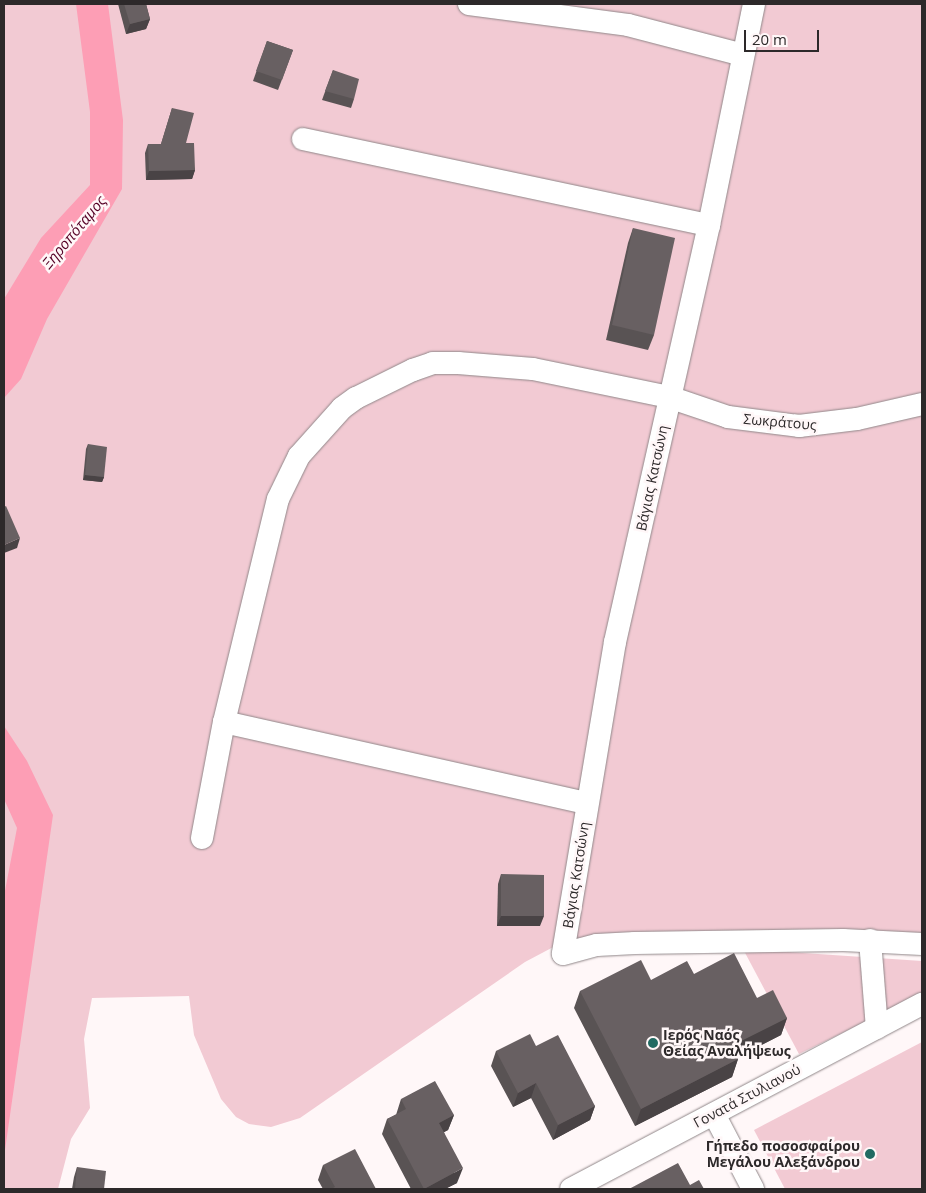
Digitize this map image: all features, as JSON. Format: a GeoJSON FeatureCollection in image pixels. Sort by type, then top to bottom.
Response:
{"type":"FeatureCollection","features":[{"type":"Feature","properties":{"kind":"street"},"geometry":{"type":"LineString","coordinates":[[469,4],[628,25],[743,55]]}},
{"type":"Feature","properties":{"kind":"street","name":"Βάγιας Κατσώνη"},"geometry":{"type":"LineString","coordinates":[[754,4],[708,225],[616,642],[563,954],[597,945],[870,940]]}},
{"type":"Feature","properties":{"kind":"street"},"geometry":{"type":"LineString","coordinates":[[303,138],[708,225]]}},
{"type":"Feature","properties":{"kind":"street","name":"Σωκράτους"},"geometry":{"type":"LineString","coordinates":[[202,838],[224,722],[278,499],[299,456],[342,408],[396,376],[425,366],[444,363],[506,365],[669,397],[728,417],[799,426],[857,419],[922,404]]}},
{"type":"Feature","properties":{"kind":"street"},"geometry":{"type":"LineString","coordinates":[[224,722],[588,803]]}},
{"type":"Feature","properties":{"kind":"street"},"geometry":{"type":"LineString","coordinates":[[877,1028],[870,940],[922,944]]}},
{"type":"Feature","properties":{"kind":"street","name":"Γονατά Στυλιανού"},"geometry":{"type":"LineString","coordinates":[[572,1189],[922,1004]]}},
{"type":"Feature","properties":{"kind":"street"},"geometry":{"type":"LineString","coordinates":[[714,1114],[753,1189]]}},
{"type":"Feature","properties":{"kind":"shaded area"},"geometry":{"type":"Polygon","coordinates":[[[4,4],[922,4],[922,934],[559,944],[525,962],[300,1118],[271,1127],[249,1124],[236,1117],[221,1099],[194,1035],[189,996],[92,998],[84,1039],[90,1108],[71,1139],[58,1189],[4,1189],[4,4]]]}},
{"type":"Feature","properties":{"kind":"shaded area"},"geometry":{"type":"Polygon","coordinates":[[[743,949],[922,961],[922,994],[799,1054],[743,949]]]}},
{"type":"Feature","properties":{"kind":"shaded area","name":"Γήπεδο ποσοσφαίρου Μεγάλου Αλεξάνδρου"},"geometry":{"type":"Polygon","coordinates":[[[922,1042],[922,1189],[785,1189],[754,1130],[922,1042]]]}},
{"type":"Feature","properties":{"kind":"water","name":"Ξηροπόταμος"},"geometry":{"type":"Polygon","coordinates":[[[76,4],[108,4],[123,120],[122,189],[47,319],[21,379],[4,398],[4,299],[41,238],[90,185],[90,112],[76,4]]]}},
{"type":"Feature","properties":{"kind":"water"},"geometry":{"type":"Polygon","coordinates":[[[4,726],[27,761],[53,815],[4,1157],[4,896],[17,828],[4,799],[4,726]]]}},
{"type":"Feature","properties":{"kind":"building"},"geometry":{"type":"Polygon","coordinates":[[[124,4],[146,4],[150,19],[130,24],[124,4]]]}},
{"type":"Feature","properties":{"kind":"building"},"geometry":{"type":"Polygon","coordinates":[[[267,41],[293,50],[282,80],[256,71],[267,41]]]}},
{"type":"Feature","properties":{"kind":"building"},"geometry":{"type":"Polygon","coordinates":[[[333,70],[359,79],[354,99],[325,91],[333,70]]]}},
{"type":"Feature","properties":{"kind":"building"},"geometry":{"type":"Polygon","coordinates":[[[172,108],[194,113],[186,143],[194,143],[195,170],[149,171],[148,144],[161,144],[172,108]]]}},
{"type":"Feature","properties":{"kind":"building"},"geometry":{"type":"Polygon","coordinates":[[[633,228],[675,238],[654,335],[612,325],[633,228]]]}},
{"type":"Feature","properties":{"kind":"building"},"geometry":{"type":"Polygon","coordinates":[[[88,444],[107,447],[104,477],[85,475],[88,444]]]}},
{"type":"Feature","properties":{"kind":"building"},"geometry":{"type":"Polygon","coordinates":[[[6,506],[20,538],[4,545],[4,507],[6,506]]]}},
{"type":"Feature","properties":{"kind":"building"},"geometry":{"type":"Polygon","coordinates":[[[501,874],[544,875],[544,916],[501,916],[501,874]]]}},
{"type":"Feature","properties":{"kind":"building"},"geometry":{"type":"Polygon","coordinates":[[[734,953],[757,998],[773,990],[787,1018],[731,1046],[738,1059],[641,1109],[580,991],[641,960],[651,980],[687,961],[694,974],[734,953]]]}},
{"type":"Feature","properties":{"kind":"building"},"geometry":{"type":"Polygon","coordinates":[[[530,1034],[536,1046],[558,1035],[595,1106],[558,1125],[536,1083],[518,1093],[496,1051],[530,1034]]]}},
{"type":"Feature","properties":{"kind":"building"},"geometry":{"type":"Polygon","coordinates":[[[435,1081],[454,1115],[439,1123],[463,1168],[424,1189],[387,1119],[406,1109],[401,1099],[435,1081]]]}},
{"type":"Feature","properties":{"kind":"building"},"geometry":{"type":"Polygon","coordinates":[[[355,1149],[376,1189],[331,1189],[335,1187],[323,1165],[355,1149]]]}},
{"type":"Feature","properties":{"kind":"building"},"geometry":{"type":"Polygon","coordinates":[[[678,1163],[690,1185],[699,1180],[704,1189],[629,1189],[678,1163]]]}},
{"type":"Feature","properties":{"kind":"building"},"geometry":{"type":"Polygon","coordinates":[[[77,1167],[106,1171],[104,1189],[75,1189],[77,1167]]]}},
{"type":"Feature","properties":{"kind":"place","name":"Ιερός Ναός Θείας Αναλήψεως"},"geometry":{"type":"Point","coordinates":[653,1043]}},
{"type":"Feature","properties":{"kind":"place","name":"Γήπεδο ποσοσφαίρου Μεγάλου Αλεξάνδρου"},"geometry":{"type":"Point","coordinates":[870,1154]}}]}
